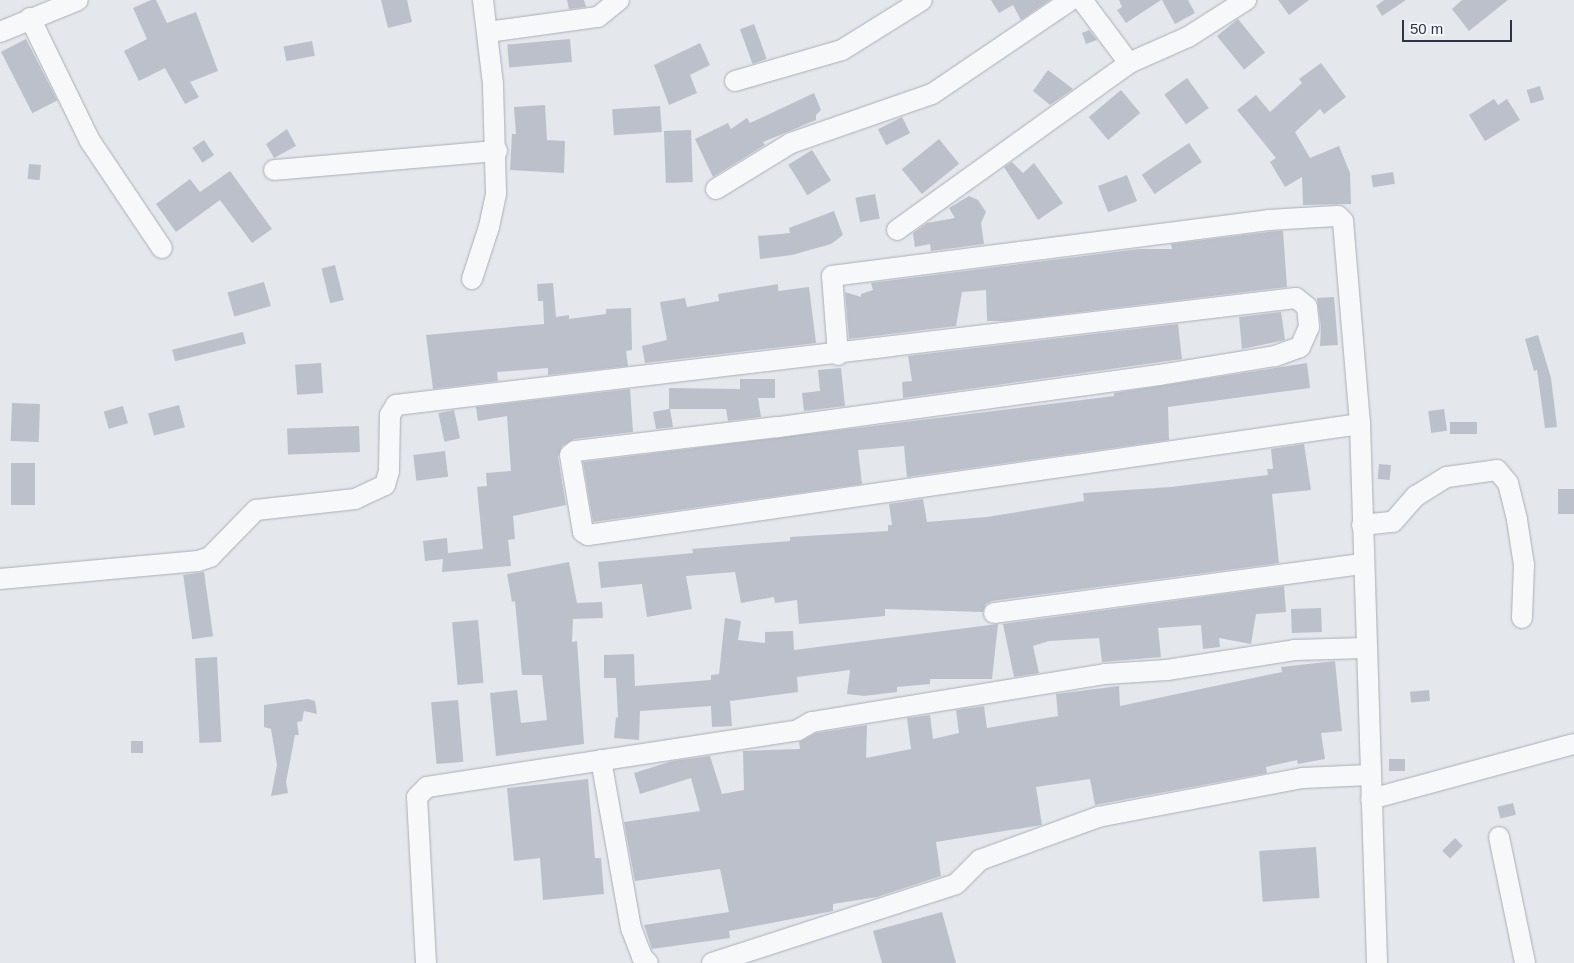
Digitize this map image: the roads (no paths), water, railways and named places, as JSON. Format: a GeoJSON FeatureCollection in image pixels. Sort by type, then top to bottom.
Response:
{"type":"FeatureCollection","features":[{"type":"Feature","properties":{"kind":"street"},"geometry":{"type":"LineString","coordinates":[[0,32],[30,18],[78,0]]}},
{"type":"Feature","properties":{"kind":"street"},"geometry":{"type":"LineString","coordinates":[[472,279],[495,202],[497,151],[488,32],[483,0]]}},
{"type":"Feature","properties":{"kind":"street"},"geometry":{"type":"LineString","coordinates":[[488,32],[598,17],[619,0]]}},
{"type":"Feature","properties":{"kind":"street"},"geometry":{"type":"LineString","coordinates":[[735,81],[842,50],[922,0]]}},
{"type":"Feature","properties":{"kind":"street"},"geometry":{"type":"LineString","coordinates":[[716,189],[791,143],[932,94],[1071,0]]}},
{"type":"Feature","properties":{"kind":"street"},"geometry":{"type":"LineString","coordinates":[[1082,0],[1129,63]]}},
{"type":"Feature","properties":{"kind":"street"},"geometry":{"type":"LineString","coordinates":[[897,230],[1129,63],[1188,36],[1246,0]]}},
{"type":"Feature","properties":{"kind":"street"},"geometry":{"type":"LineString","coordinates":[[30,18],[90,141],[162,248]]}},
{"type":"Feature","properties":{"kind":"street"},"geometry":{"type":"LineString","coordinates":[[274,170],[497,151]]}},
{"type":"Feature","properties":{"kind":"street"},"geometry":{"type":"LineString","coordinates":[[838,354],[832,276],[1268,220],[1338,216],[1343,222],[1360,424],[1377,963]]}},
{"type":"Feature","properties":{"kind":"street"},"geometry":{"type":"LineString","coordinates":[[0,579],[198,561],[210,556],[256,510],[355,499],[385,484],[389,471],[390,415],[396,405],[536,386],[838,354],[1296,298],[1307,307],[1308,327],[1300,347],[1275,356],[1159,375],[787,426],[575,451],[570,455],[583,532],[588,535],[1360,424]]}},
{"type":"Feature","properties":{"kind":"street"},"geometry":{"type":"LineString","coordinates":[[1362,525],[1393,522],[1416,496],[1447,477],[1497,470],[1508,483],[1517,520],[1524,565],[1522,618]]}},
{"type":"Feature","properties":{"kind":"street"},"geometry":{"type":"LineString","coordinates":[[994,613],[1363,564]]}},
{"type":"Feature","properties":{"kind":"street"},"geometry":{"type":"LineString","coordinates":[[426,963],[417,797],[420,790],[798,730],[812,722],[1106,674],[1167,670],[1294,650],[1366,648]]}},
{"type":"Feature","properties":{"kind":"street"},"geometry":{"type":"LineString","coordinates":[[1371,800],[1574,744]]}},
{"type":"Feature","properties":{"kind":"street"},"geometry":{"type":"LineString","coordinates":[[601,760],[631,928],[642,957],[648,963]]}},
{"type":"Feature","properties":{"kind":"street"},"geometry":{"type":"LineString","coordinates":[[712,963],[956,884],[980,860],[1098,817],[1302,778],[1370,775]]}},
{"type":"Feature","properties":{"kind":"street"},"geometry":{"type":"LineString","coordinates":[[1499,837],[1525,963]]}}]}
